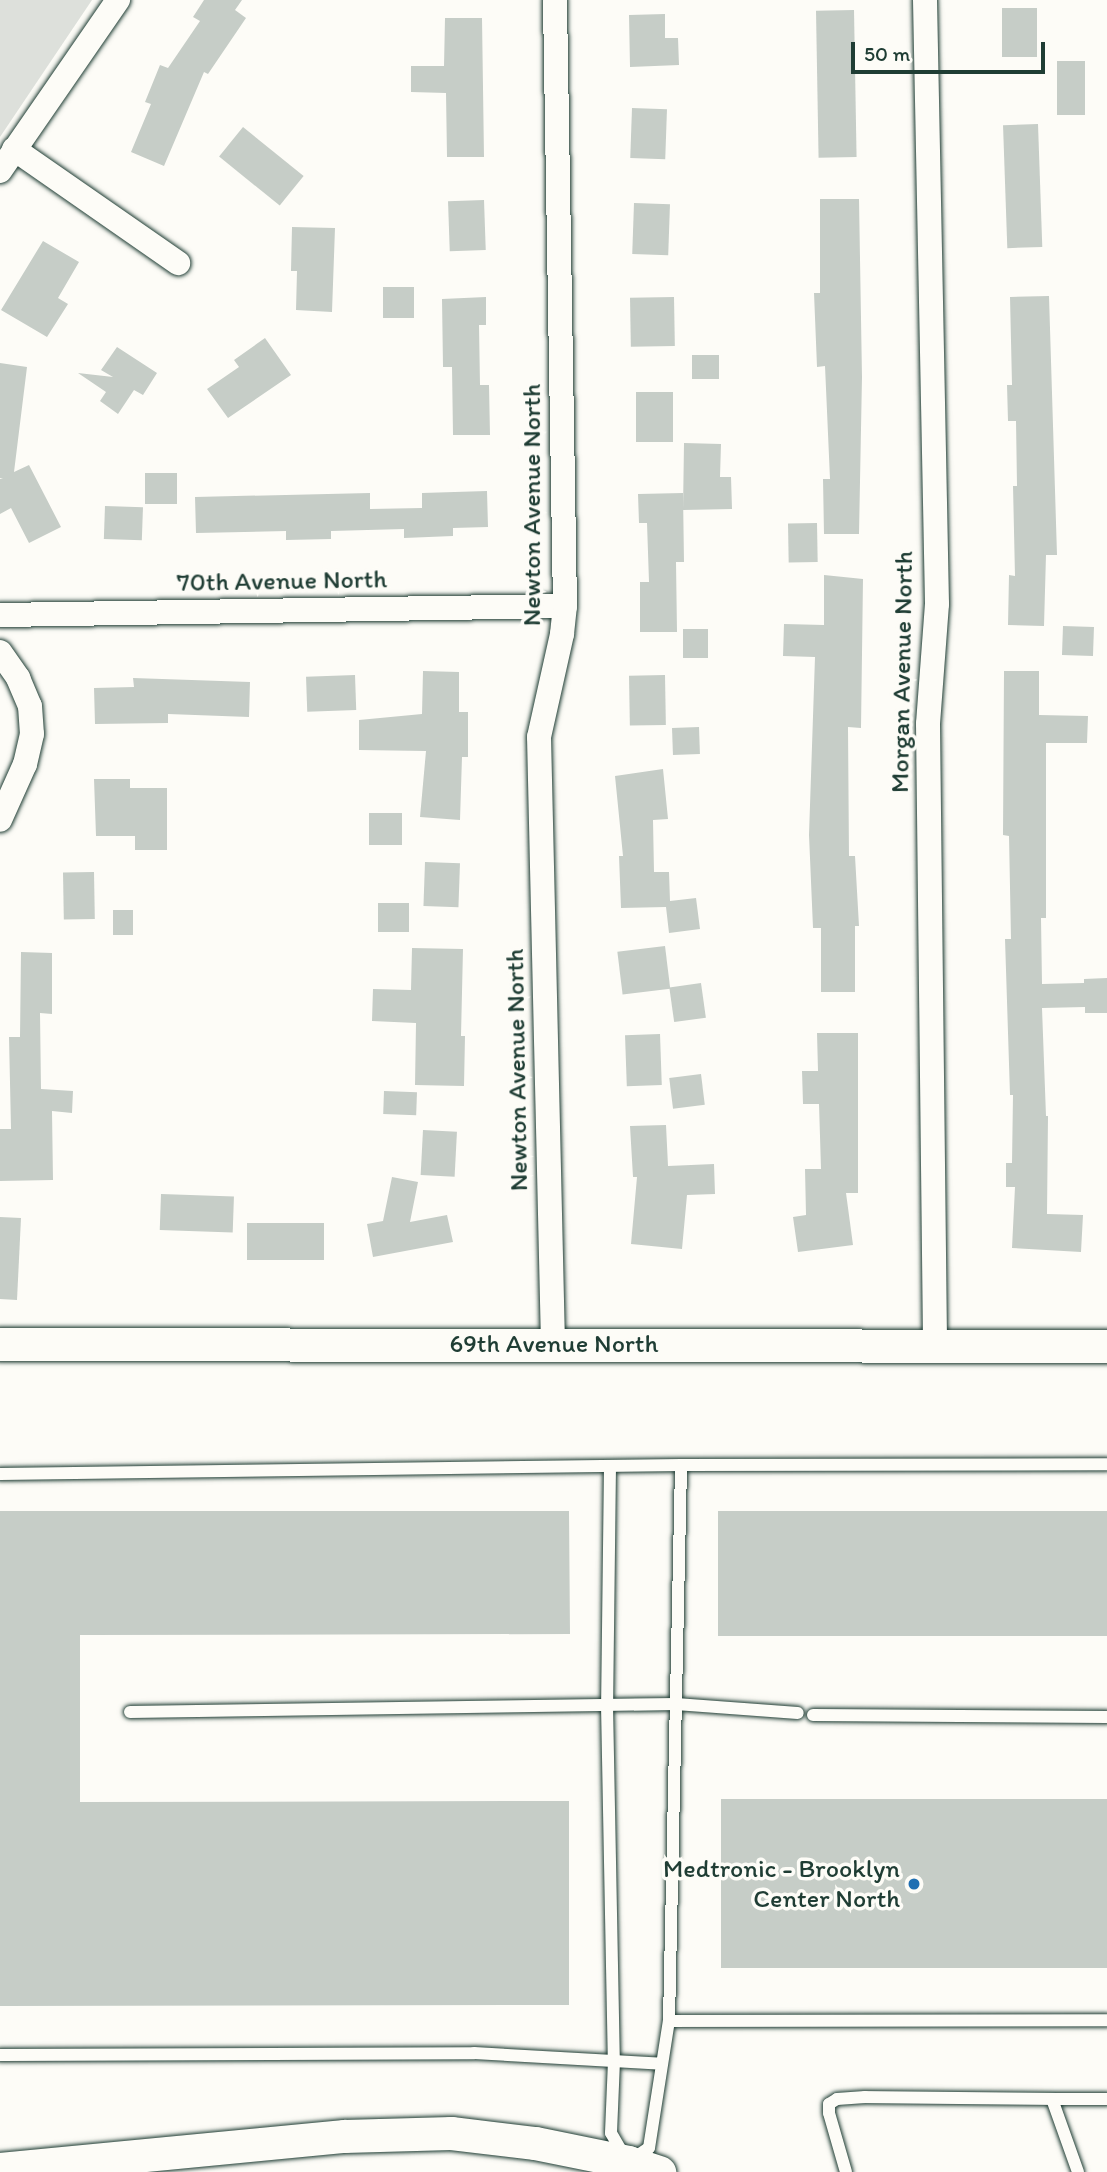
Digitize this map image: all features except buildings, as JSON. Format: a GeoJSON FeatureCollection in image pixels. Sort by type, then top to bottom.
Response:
{"type":"FeatureCollection","features":[{"type":"Feature","properties":{"kind":"street"},"geometry":{"type":"LineString","coordinates":[[0,171],[7,144],[118,0]]}},
{"type":"Feature","properties":{"kind":"street","name":"Newton Avenue North"},"geometry":{"type":"LineString","coordinates":[[553,1344],[539,737],[562,634],[565,606],[555,0]]}},
{"type":"Feature","properties":{"kind":"street","name":"Morgan Avenue North"},"geometry":{"type":"LineString","coordinates":[[925,0],[937,604],[928,724],[935,1345]]}},
{"type":"Feature","properties":{"kind":"street"},"geometry":{"type":"LineString","coordinates":[[7,144],[178,263]]}},
{"type":"Feature","properties":{"kind":"street","name":"70th Avenue North"},"geometry":{"type":"LineString","coordinates":[[0,615],[565,606]]}},
{"type":"Feature","properties":{"kind":"street"},"geometry":{"type":"LineString","coordinates":[[0,652],[18,678],[30,706],[32,734],[25,764],[0,820]]}},
{"type":"Feature","properties":{"kind":"street","name":"69th Avenue North"},"geometry":{"type":"LineString","coordinates":[[0,1345],[1107,1346]]}},
{"type":"Feature","properties":{"kind":"street"},"geometry":{"type":"LineString","coordinates":[[0,2169],[344,2136],[451,2133],[535,2144],[626,2167],[659,2172]]}},
{"type":"Feature","properties":{"kind":"lane"},"geometry":{"type":"LineString","coordinates":[[0,1474],[681,1465],[1107,1464]]}},
{"type":"Feature","properties":{"kind":"lane"},"geometry":{"type":"LineString","coordinates":[[610,1466],[607,1705],[614,2061],[611,2133],[626,2167],[649,2148],[669,2021],[681,1465]]}},
{"type":"Feature","properties":{"kind":"lane"},"geometry":{"type":"LineString","coordinates":[[130,1712],[676,1704],[798,1713]]}},
{"type":"Feature","properties":{"kind":"lane"},"geometry":{"type":"LineString","coordinates":[[813,1715],[1107,1717]]}},
{"type":"Feature","properties":{"kind":"lane"},"geometry":{"type":"LineString","coordinates":[[669,2021],[1107,2020]]}},
{"type":"Feature","properties":{"kind":"lane"},"geometry":{"type":"LineString","coordinates":[[0,2055],[474,2053],[662,2064]]}},
{"type":"Feature","properties":{"kind":"lane"},"geometry":{"type":"LineString","coordinates":[[846,2172],[829,2113],[829,2104],[837,2099],[865,2096],[1107,2099]]}},
{"type":"Feature","properties":{"kind":"lane"},"geometry":{"type":"LineString","coordinates":[[1052,2099],[1078,2172]]}},
{"type":"Feature","properties":{"kind":"shaded area"},"geometry":{"type":"Polygon","coordinates":[[[0,0],[92,0],[0,137],[0,0]]]}},
{"type":"Feature","properties":{"kind":"place","name":"Medtronic - Brooklyn Center North"},"geometry":{"type":"Point","coordinates":[914,1884]}}]}
